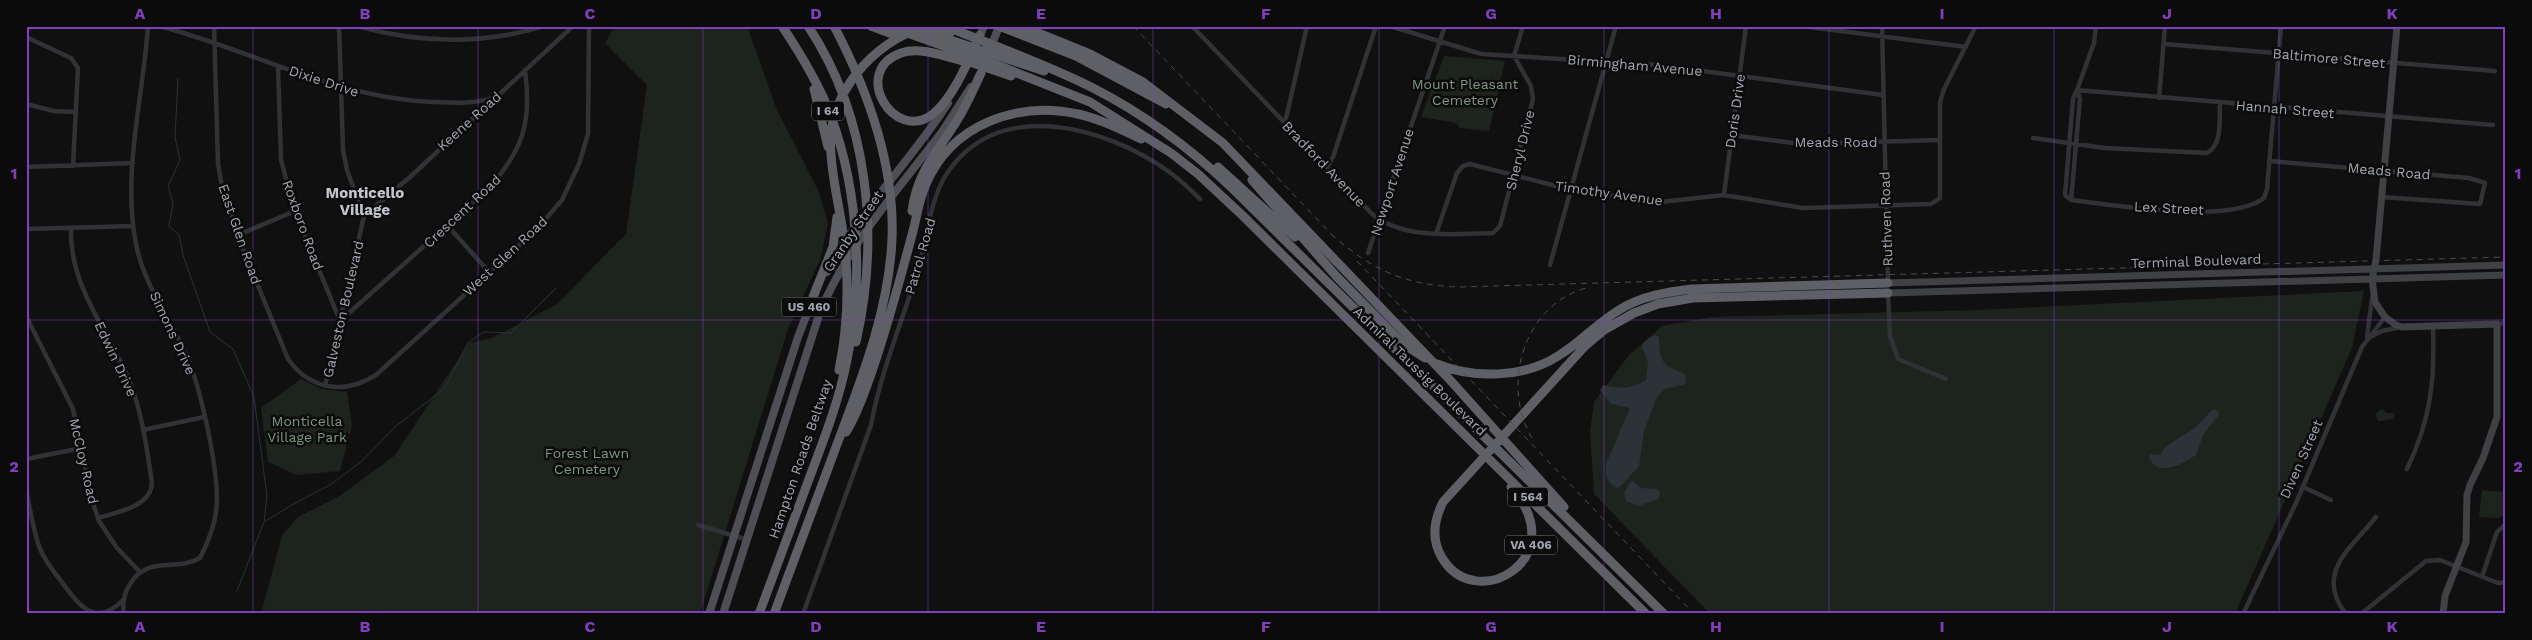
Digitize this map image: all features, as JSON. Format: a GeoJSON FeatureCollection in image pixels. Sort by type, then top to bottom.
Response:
{"type":"FeatureCollection","features":[{"type":"Feature","properties":{"kind":"highway","name":"Hampton Roads Beltway"},"geometry":{"type":"LineString","coordinates":[[759,614],[840,393],[852,334],[856,268],[851,204],[842,158],[824,100],[801,54],[782,26]]}},
{"type":"Feature","properties":{"kind":"highway"},"geometry":{"type":"LineString","coordinates":[[782,26],[811,81],[819,104],[827,141],[837,221],[833,247],[813,297]]}},
{"type":"Feature","properties":{"kind":"highway","name":"Hampton Roads Beltway"},"geometry":{"type":"LineString","coordinates":[[774,614],[863,375],[879,321],[888,275],[892,239],[884,161],[878,132],[864,87],[834,26]]}},
{"type":"Feature","properties":{"kind":"highway"},"geometry":{"type":"LineString","coordinates":[[871,26],[955,46]]}},
{"type":"Feature","properties":{"kind":"highway"},"geometry":{"type":"LineString","coordinates":[[888,26],[1004,62],[1078,81],[1109,96],[1190,145],[1230,177],[1336,277],[1403,344],[1424,358],[1440,365],[1480,374],[1508,373],[1539,365],[1558,356],[1620,309],[1645,298],[1662,294],[1692,289],[1888,283]]}},
{"type":"Feature","properties":{"kind":"highway"},"geometry":{"type":"LineString","coordinates":[[910,26],[955,46]]}},
{"type":"Feature","properties":{"kind":"highway"},"geometry":{"type":"LineString","coordinates":[[820,450],[841,361],[847,282],[843,226],[831,153],[836,115],[851,81],[874,54],[891,42],[926,26]]}},
{"type":"Feature","properties":{"kind":"highway"},"geometry":{"type":"LineString","coordinates":[[934,26],[955,46],[968,62],[1004,62]]}},
{"type":"Feature","properties":{"kind":"highway"},"geometry":{"type":"LineString","coordinates":[[945,26],[955,46]]}},
{"type":"Feature","properties":{"kind":"highway"},"geometry":{"type":"LineString","coordinates":[[1021,26],[1090,54],[1128,73],[1157,91],[1223,143],[1451,381],[1572,516],[1665,614]]}},
{"type":"Feature","properties":{"kind":"highway","name":"I 64"},"geometry":{"type":"LineString","coordinates":[[809,27],[826,55],[848,109],[864,185],[868,246],[862,314],[842,396],[829,425]]}},
{"type":"Feature","properties":{"kind":"highway"},"geometry":{"type":"LineString","coordinates":[[1002,27],[1092,63],[1184,114]]}},
{"type":"Feature","properties":{"kind":"highway"},"geometry":{"type":"LineString","coordinates":[[981,39],[941,106],[934,113],[922,119],[904,119],[895,115],[884,105],[880,96],[878,82],[881,70],[891,58],[900,53],[955,46],[981,39]]}},
{"type":"Feature","properties":{"kind":"highway"},"geometry":{"type":"LineString","coordinates":[[981,39],[1004,62],[1062,94],[1109,114],[1171,152]]}},
{"type":"Feature","properties":{"kind":"highway"},"geometry":{"type":"LineString","coordinates":[[909,244],[915,192],[919,180],[930,159],[962,112],[980,73]]}},
{"type":"Feature","properties":{"kind":"highway"},"geometry":{"type":"LineString","coordinates":[[836,448],[854,419],[869,378],[898,288],[925,185],[940,160],[962,136],[1001,116],[1020,111],[1044,110],[1078,114],[1115,126],[1171,152]]}},
{"type":"Feature","properties":{"kind":"highway"},"geometry":{"type":"LineString","coordinates":[[1160,128],[1232,188],[1665,614]]}},
{"type":"Feature","properties":{"kind":"highway"},"geometry":{"type":"LineString","coordinates":[[1204,128],[1238,162],[1336,277]]}},
{"type":"Feature","properties":{"kind":"highway","name":"Admiral Taussig Boulevard"},"geometry":{"type":"LineString","coordinates":[[1171,152],[1217,191],[1646,614]]}},
{"type":"Feature","properties":{"kind":"highway","name":"VA 406"},"geometry":{"type":"LineString","coordinates":[[1409,380],[1432,409],[1512,489],[1526,508],[1533,533],[1529,550],[1520,566],[1498,579],[1472,580],[1456,572],[1444,560],[1436,545],[1435,527],[1439,510],[1448,495],[1468,472],[1539,396],[1598,335],[1627,316],[1658,304],[1692,298],[1888,294]]}},
{"type":"Feature","properties":{"kind":"highway"},"geometry":{"type":"LineString","coordinates":[[778,614],[794,560]]}},
{"type":"Feature","properties":{"kind":"main road","name":"Granby Street"},"geometry":{"type":"LineString","coordinates":[[709,614],[798,337],[813,297],[842,248],[934,125],[965,73],[981,39],[984,26]]}},
{"type":"Feature","properties":{"kind":"main road"},"geometry":{"type":"LineString","coordinates":[[2397,26],[2375,268],[2372,279],[2374,302],[2385,317],[2402,327],[2497,324],[2497,418],[2467,495],[2466,542],[2445,596],[2443,614]]}},
{"type":"Feature","properties":{"kind":"main road","name":"Granby Street"},"geometry":{"type":"LineString","coordinates":[[723,614],[820,312],[837,274],[874,218],[942,131],[980,73],[1002,27]]}},
{"type":"Feature","properties":{"kind":"main road","name":"Terminal Boulevard"},"geometry":{"type":"LineString","coordinates":[[1888,283],[2506,265]]}},
{"type":"Feature","properties":{"kind":"main road","name":"Terminal Boulevard"},"geometry":{"type":"LineString","coordinates":[[1888,294],[2506,275]]}},
{"type":"Feature","properties":{"kind":"street","name":"Simons Drive"},"geometry":{"type":"LineString","coordinates":[[140,572],[157,565],[195,562],[200,558],[216,513],[217,496],[216,477],[204,417],[189,362],[140,261],[134,226],[133,163],[148,26]]}},
{"type":"Feature","properties":{"kind":"street","name":"Dixie Drive"},"geometry":{"type":"LineString","coordinates":[[159,26],[342,88],[385,98],[421,102],[468,103],[495,97]]}},
{"type":"Feature","properties":{"kind":"street","name":"East Glen Road"},"geometry":{"type":"LineString","coordinates":[[214,26],[220,174],[227,206],[288,359],[304,377],[325,386]]}},
{"type":"Feature","properties":{"kind":"street"},"geometry":{"type":"LineString","coordinates":[[339,26],[344,159],[364,216]]}},
{"type":"Feature","properties":{"kind":"street"},"geometry":{"type":"LineString","coordinates":[[357,26],[418,39],[458,40],[495,37],[544,26]]}},
{"type":"Feature","properties":{"kind":"street","name":"Keene Road"},"geometry":{"type":"LineString","coordinates":[[364,216],[410,177],[574,26]]}},
{"type":"Feature","properties":{"kind":"street","name":"West Glen Road"},"geometry":{"type":"LineString","coordinates":[[325,386],[350,387],[376,375],[537,229],[555,209],[567,191],[579,164],[589,123],[589,26]]}},
{"type":"Feature","properties":{"kind":"street","name":"Bradford Avenue"},"geometry":{"type":"LineString","coordinates":[[1192,26],[1380,220],[1408,230],[1436,234],[1480,233]]}},
{"type":"Feature","properties":{"kind":"street"},"geometry":{"type":"LineString","coordinates":[[1285,123],[1306,26]]}},
{"type":"Feature","properties":{"kind":"street"},"geometry":{"type":"LineString","coordinates":[[1327,167],[1333,157],[1376,26]]}},
{"type":"Feature","properties":{"kind":"street","name":"Birmingham Avenue"},"geometry":{"type":"LineString","coordinates":[[1390,26],[1481,54],[1606,61],[1740,75],[1883,95]]}},
{"type":"Feature","properties":{"kind":"street","name":"Newport Avenue"},"geometry":{"type":"LineString","coordinates":[[1368,253],[1445,26]]}},
{"type":"Feature","properties":{"kind":"street"},"geometry":{"type":"LineString","coordinates":[[1514,56],[1523,26]]}},
{"type":"Feature","properties":{"kind":"street"},"geometry":{"type":"LineString","coordinates":[[1550,266],[1616,26]]}},
{"type":"Feature","properties":{"kind":"street","name":"Doris Drive"},"geometry":{"type":"LineString","coordinates":[[1724,195],[1746,26]]}},
{"type":"Feature","properties":{"kind":"street"},"geometry":{"type":"LineString","coordinates":[[1801,26],[1966,47]]}},
{"type":"Feature","properties":{"kind":"street","name":"Ruthven Road"},"geometry":{"type":"LineString","coordinates":[[1882,26],[1885,207],[1890,336],[1898,359],[1946,379]]}},
{"type":"Feature","properties":{"kind":"street"},"geometry":{"type":"LineString","coordinates":[[1940,140],[1940,102],[1944,89],[1976,26]]}},
{"type":"Feature","properties":{"kind":"street"},"geometry":{"type":"LineString","coordinates":[[2071,200],[2065,195],[2073,98],[2094,43],[2096,26]]}},
{"type":"Feature","properties":{"kind":"street"},"geometry":{"type":"LineString","coordinates":[[2159,98],[2165,26]]}},
{"type":"Feature","properties":{"kind":"street"},"geometry":{"type":"LineString","coordinates":[[2270,161],[2281,26]]}},
{"type":"Feature","properties":{"kind":"street"},"geometry":{"type":"LineString","coordinates":[[26,37],[71,58],[79,72],[74,166]]}},
{"type":"Feature","properties":{"kind":"street","name":"Baltimore Street"},"geometry":{"type":"LineString","coordinates":[[2164,44],[2495,71]]}},
{"type":"Feature","properties":{"kind":"street","name":"Sheryl Drive"},"geometry":{"type":"LineString","coordinates":[[1480,233],[1493,233],[1500,226],[1533,99],[1531,86],[1514,56]]}},
{"type":"Feature","properties":{"kind":"street","name":"Roxboro Road"},"geometry":{"type":"LineString","coordinates":[[278,66],[281,160],[295,211],[340,321]]}},
{"type":"Feature","properties":{"kind":"street","name":"Crescent Road"},"geometry":{"type":"LineString","coordinates":[[340,321],[495,182],[515,156],[525,126],[525,70]]}},
{"type":"Feature","properties":{"kind":"street"},"geometry":{"type":"LineString","coordinates":[[2071,200],[2080,99],[2077,90]]}},
{"type":"Feature","properties":{"kind":"street","name":"Hannah Street"},"geometry":{"type":"LineString","coordinates":[[2077,90],[2220,104],[2493,125]]}},
{"type":"Feature","properties":{"kind":"street"},"geometry":{"type":"LineString","coordinates":[[26,104],[54,111],[76,112]]}},
{"type":"Feature","properties":{"kind":"street"},"geometry":{"type":"LineString","coordinates":[[2033,138],[2075,145],[2207,153],[2215,147],[2220,104]]}},
{"type":"Feature","properties":{"kind":"street","name":"Patrol Road"},"geometry":{"type":"LineString","coordinates":[[803,614],[871,425],[876,393],[918,268],[937,193],[949,169],[969,149],[999,132],[1016,127],[1047,126],[1081,130],[1120,144],[1168,171],[1200,198]]}},
{"type":"Feature","properties":{"kind":"street","name":"Meads Road"},"geometry":{"type":"LineString","coordinates":[[1732,135],[1801,144],[1940,140]]}},
{"type":"Feature","properties":{"kind":"street","name":"Timothy Avenue"},"geometry":{"type":"LineString","coordinates":[[1436,234],[1457,173],[1463,166],[1474,164],[1572,190],[1661,202],[1724,195],[1803,208],[1885,207],[1931,204],[1940,198],[1940,140]]}},
{"type":"Feature","properties":{"kind":"street","name":"Meads Road"},"geometry":{"type":"LineString","coordinates":[[2270,161],[2481,180],[2485,184],[2480,204],[2381,197]]}},
{"type":"Feature","properties":{"kind":"street","name":"Lex Street"},"geometry":{"type":"LineString","coordinates":[[2071,200],[2187,212],[2250,205],[2264,198],[2270,161]]}},
{"type":"Feature","properties":{"kind":"street"},"geometry":{"type":"LineString","coordinates":[[26,167],[133,163]]}},
{"type":"Feature","properties":{"kind":"street"},"geometry":{"type":"LineString","coordinates":[[238,235],[295,211]]}},
{"type":"Feature","properties":{"kind":"street","name":"Galveston Boulevard"},"geometry":{"type":"LineString","coordinates":[[325,386],[364,216]]}},
{"type":"Feature","properties":{"kind":"street"},"geometry":{"type":"LineString","coordinates":[[447,225],[489,272]]}},
{"type":"Feature","properties":{"kind":"street"},"geometry":{"type":"LineString","coordinates":[[26,229],[134,226]]}},
{"type":"Feature","properties":{"kind":"street","name":"Edwin Drive"},"geometry":{"type":"LineString","coordinates":[[71,229],[72,252],[80,280],[131,384],[143,430],[152,483],[151,492],[139,504],[98,518]]}},
{"type":"Feature","properties":{"kind":"street"},"geometry":{"type":"LineString","coordinates":[[2367,338],[2373,294]]}},
{"type":"Feature","properties":{"kind":"street","name":"McCloy Road"},"geometry":{"type":"LineString","coordinates":[[26,316],[72,409],[82,448],[90,492],[98,518],[117,548],[140,572]]}},
{"type":"Feature","properties":{"kind":"street","name":"Diven Street"},"geometry":{"type":"LineString","coordinates":[[2243,614],[2303,488],[2367,338],[2385,317]]}},
{"type":"Feature","properties":{"kind":"street"},"geometry":{"type":"LineString","coordinates":[[2497,324],[2506,323]]}},
{"type":"Feature","properties":{"kind":"street"},"geometry":{"type":"LineString","coordinates":[[2407,469],[2422,435],[2432,391],[2433,326]]}},
{"type":"Feature","properties":{"kind":"street"},"geometry":{"type":"LineString","coordinates":[[2367,338],[2382,331],[2402,327]]}},
{"type":"Feature","properties":{"kind":"street"},"geometry":{"type":"LineString","coordinates":[[143,430],[204,417]]}},
{"type":"Feature","properties":{"kind":"street"},"geometry":{"type":"LineString","coordinates":[[26,459],[82,448]]}},
{"type":"Feature","properties":{"kind":"street"},"geometry":{"type":"LineString","coordinates":[[2303,488],[2331,500]]}},
{"type":"Feature","properties":{"kind":"street"},"geometry":{"type":"LineString","coordinates":[[26,489],[41,550],[86,614]]}},
{"type":"Feature","properties":{"kind":"street"},"geometry":{"type":"LineString","coordinates":[[2346,614],[2336,601],[2333,591],[2335,567],[2376,517]]}},
{"type":"Feature","properties":{"kind":"street"},"geometry":{"type":"LineString","coordinates":[[2482,577],[2497,532],[2506,524]]}},
{"type":"Feature","properties":{"kind":"street"},"geometry":{"type":"LineString","coordinates":[[698,525],[748,540]]}},
{"type":"Feature","properties":{"kind":"street"},"geometry":{"type":"LineString","coordinates":[[2361,614],[2426,561],[2440,560],[2498,583],[2506,582]]}},
{"type":"Feature","properties":{"kind":"street"},"geometry":{"type":"LineString","coordinates":[[124,614],[123,600],[128,587],[140,572]]}},
{"type":"Feature","properties":{"kind":"street"},"geometry":{"type":"LineString","coordinates":[[80,606],[90,612],[102,613],[113,609],[123,600]]}},
{"type":"Feature","properties":{"kind":"green space","name":"Forest Lawn Cemetery"},"geometry":{"type":"Polygon","coordinates":[[[615,26],[747,26],[777,110],[819,192],[828,224],[820,260],[788,329],[700,614],[261,614],[282,535],[298,517],[341,495],[394,456],[469,343],[492,338],[557,304],[626,234],[647,85],[605,43],[615,26]]]}},
{"type":"Feature","properties":{"kind":"green space","name":"Mount Pleasant Cemetery"},"geometry":{"type":"Polygon","coordinates":[[[1444,56],[1505,61],[1489,131],[1460,128],[1456,123],[1421,117],[1444,56]]]}},
{"type":"Feature","properties":{"kind":"green space"},"geometry":{"type":"Polygon","coordinates":[[[2364,291],[2352,348],[2235,614],[1710,614],[1594,494],[1590,432],[1594,402],[1629,355],[1662,326],[1712,317],[1978,310],[2364,291]]]}},
{"type":"Feature","properties":{"kind":"green space","name":"Monticella Village Park"},"geometry":{"type":"Polygon","coordinates":[[[301,379],[322,389],[347,392],[352,426],[340,471],[296,475],[268,462],[261,408],[301,379]]]}},
{"type":"Feature","properties":{"kind":"green space"},"geometry":{"type":"Polygon","coordinates":[[[2381,409],[2387,413],[2394,413],[2394,419],[2378,421],[2375,414],[2381,409]]]}},
{"type":"Feature","properties":{"kind":"green space"},"geometry":{"type":"Polygon","coordinates":[[[2482,490],[2505,492],[2506,515],[2498,518],[2479,517],[2482,490]]]}},
{"type":"Feature","properties":{"kind":"shaded area"},"geometry":{"type":"Polygon","coordinates":[[[1654,335],[1658,336],[1663,361],[1685,374],[1686,384],[1665,389],[1657,397],[1644,431],[1639,466],[1621,486],[1616,488],[1607,478],[1606,464],[1630,408],[1611,404],[1600,390],[1603,385],[1625,387],[1636,385],[1646,380],[1648,362],[1642,347],[1644,342],[1654,335]]]}},
{"type":"Feature","properties":{"kind":"shaded area"},"geometry":{"type":"Polygon","coordinates":[[[2213,409],[2218,411],[2219,415],[2203,435],[2196,455],[2171,467],[2159,467],[2153,464],[2149,458],[2150,454],[2160,455],[2165,447],[2196,427],[2213,409]]]}},
{"type":"Feature","properties":{"kind":"shaded area"},"geometry":{"type":"Polygon","coordinates":[[[1632,480],[1641,488],[1658,489],[1659,499],[1638,506],[1626,501],[1624,493],[1632,480]]]}},
{"type":"Feature","properties":{"kind":"waterway"},"geometry":{"type":"LineString","coordinates":[[178,79],[175,137],[180,160],[168,186],[173,204],[169,226],[179,235],[183,255],[210,332],[233,349],[254,397],[267,496],[264,522]]}},
{"type":"Feature","properties":{"kind":"waterway"},"geometry":{"type":"LineString","coordinates":[[237,591],[264,522],[330,485],[361,462],[396,426],[445,388],[468,343],[483,332],[511,333],[556,288]]}},
{"type":"Feature","properties":{"kind":"railway"},"geometry":{"type":"LineString","coordinates":[[1133,26],[1335,238]]}},
{"type":"Feature","properties":{"kind":"railway"},"geometry":{"type":"LineString","coordinates":[[1331,234],[1361,257],[1390,273],[1422,283],[1459,287],[2506,257]]}},
{"type":"Feature","properties":{"kind":"railway"},"geometry":{"type":"LineString","coordinates":[[1357,261],[1694,614]]}},
{"type":"Feature","properties":{"kind":"railway"},"geometry":{"type":"LineString","coordinates":[[1532,438],[1523,417],[1518,394],[1519,371],[1524,348],[1534,327],[1549,309],[1567,296],[1590,287]]}},
{"type":"Feature","properties":{"kind":"district","name":"Monticello Village"},"geometry":{"type":"Point","coordinates":[365,202]}}]}
